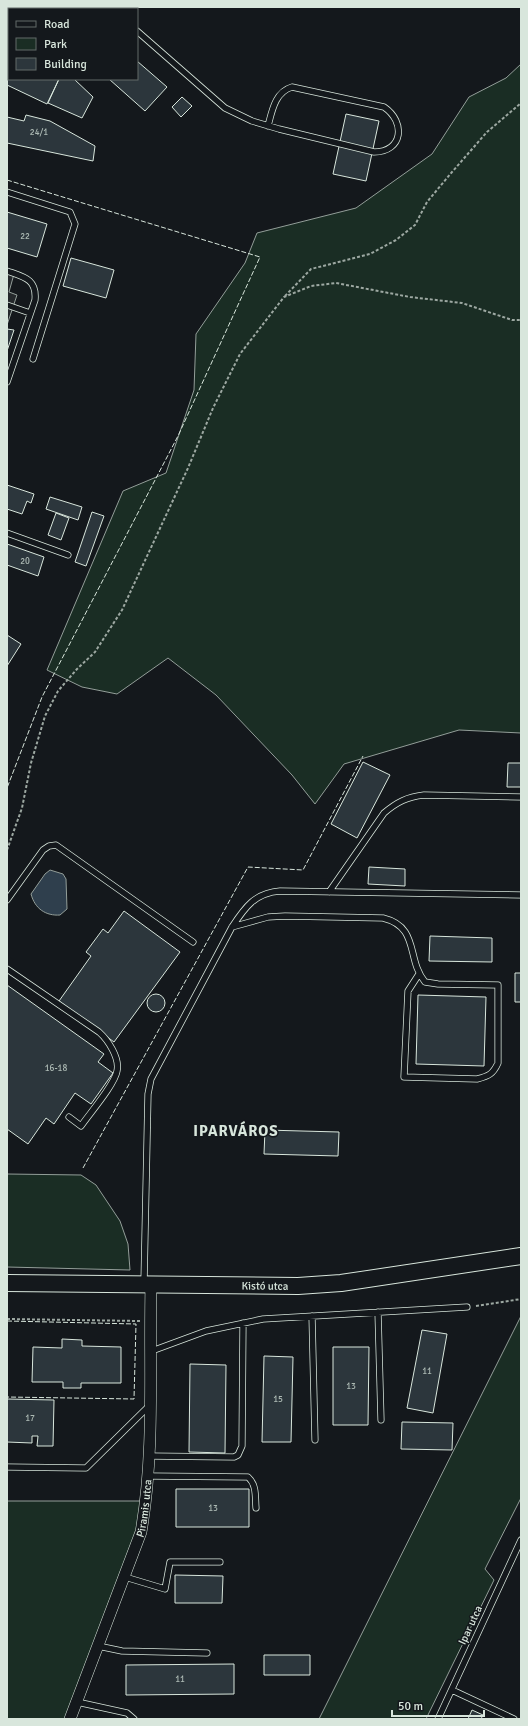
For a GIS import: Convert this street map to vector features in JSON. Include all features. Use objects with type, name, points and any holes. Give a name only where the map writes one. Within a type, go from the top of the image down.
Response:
[{"type":"street","name":"Kistó utca","points":[[7,1283],[298,1286],[341,1283],[521,1256]]},
{"type":"street","name":"Piramis utca","points":[[70,1719],[125,1578],[141,1532],[145,1509],[148,1456],[150,1322],[147,1285]]},
{"type":"lane","points":[[138,32],[225,108],[252,121],[268,126],[379,152],[384,152],[396,141],[399,126],[394,115],[384,108],[292,87],[284,89],[279,95],[268,126]]},
{"type":"lane","points":[[7,192],[70,212],[75,224],[33,358]]},
{"type":"lane","points":[[7,272],[26,278],[32,283],[36,291],[35,300],[7,382]]},
{"type":"lane","points":[[7,305],[30,313]]},
{"type":"lane","points":[[7,533],[68,555]]},
{"type":"lane","points":[[329,892],[384,813],[396,803],[408,797],[424,795],[521,797]]},
{"type":"lane","points":[[7,900],[43,850],[49,846],[56,845],[193,942]]},
{"type":"lane","points":[[147,1285],[148,1094],[152,1079],[232,927],[244,909],[255,899],[268,892],[521,895]]},
{"type":"lane","points":[[232,927],[268,917],[285,916],[383,918],[393,921],[406,932],[411,941],[419,974],[425,982],[438,984],[498,985],[498,1063],[494,1072],[488,1077],[477,1079],[404,1077],[408,991],[419,974]]},
{"type":"lane","points":[[7,969],[99,1032],[108,1040],[112,1048],[118,1069],[114,1079],[81,1126],[69,1117]]},
{"type":"lane","points":[[149,1353],[206,1331],[263,1319],[467,1307]]},
{"type":"lane","points":[[378,1312],[381,1420]]},
{"type":"lane","points":[[312,1316],[315,1440]]},
{"type":"lane","points":[[148,1456],[234,1457],[241,1451],[243,1323]]},
{"type":"lane","points":[[7,1467],[86,1468],[149,1406]]},
{"type":"lane","points":[[147,1476],[248,1476],[253,1481],[256,1508]]},
{"type":"lane","name":"Ipar utca","points":[[438,1719],[521,1540]]},
{"type":"lane","points":[[125,1578],[165,1589],[170,1562],[220,1562]]},
{"type":"lane","points":[[98,1646],[122,1651],[207,1653]]},
{"type":"lane","points":[[452,1690],[505,1717],[514,1719]]},
{"type":"lane","points":[[77,1702],[127,1713],[134,1719]]},
{"type":"path","points":[[7,850],[22,808],[31,763],[45,716],[58,691],[95,652],[122,610],[188,468],[213,408],[240,354],[284,297],[311,269],[370,254],[396,240],[415,225],[427,202],[462,160],[487,132],[521,103]]},
{"type":"path","points":[[284,297],[311,286],[336,283],[410,297],[462,303],[512,320],[521,320]]},
{"type":"path","points":[[467,1307],[521,1299]]},
{"type":"path","points":[[7,1319],[150,1322]]},
{"type":"green space","points":[[521,64],[521,733],[459,730],[344,764],[315,804],[292,775],[216,695],[168,658],[117,694],[82,687],[47,670],[123,491],[166,473],[194,390],[196,334],[245,263],[257,233],[356,208],[432,154],[469,97],[506,78]]},
{"type":"green space","points":[[7,1174],[81,1175],[96,1185],[120,1221],[128,1244],[130,1270],[7,1267]]},
{"type":"green space","points":[[521,1316],[521,1498],[485,1569],[494,1580],[426,1719],[319,1719]]},
{"type":"green space","points":[[7,1501],[144,1501],[144,1509],[68,1719],[7,1719]]},
{"type":"shaded area","points":[[7,271],[14,274],[9,292],[17,295],[7,325]]},
{"type":"water","points":[[50,870],[63,874],[66,879],[67,909],[60,915],[46,913],[38,908],[31,894],[45,874]]},
{"type":"building","points":[[138,62],[167,87],[145,111],[110,80],[138,80]]},
{"type":"building","points":[[8,63],[8,80],[59,80],[47,104],[7,85]]},
{"type":"building","points":[[59,80],[75,80],[93,97],[82,118],[48,103]]},
{"type":"building","points":[[182,97],[192,106],[181,117],[172,107]]},
{"type":"building","points":[[346,114],[379,121],[366,181],[333,174]]},
{"type":"building","points":[[26,115],[50,121],[95,146],[93,161],[7,143],[7,117],[24,121]]},
{"type":"building","points":[[7,212],[47,224],[37,257],[7,248]]},
{"type":"building","points":[[71,258],[114,270],[106,298],[63,286]]},
{"type":"building","points":[[7,329],[14,330],[7,351]]},
{"type":"building","points":[[7,485],[34,494],[31,503],[27,501],[22,514],[7,509]]},
{"type":"building","points":[[50,497],[82,507],[78,520],[46,509]]},
{"type":"building","points":[[92,512],[104,516],[86,566],[75,562]]},
{"type":"building","points":[[56,513],[69,518],[61,540],[48,535]]},
{"type":"building","points":[[7,544],[44,557],[38,576],[7,565]]},
{"type":"building","points":[[7,635],[21,644],[7,666]]},
{"type":"building","points":[[363,762],[390,775],[357,838],[331,824]]},
{"type":"building","points":[[508,763],[521,763],[521,787],[507,787]]},
{"type":"building","points":[[369,867],[405,869],[405,886],[368,884]]},
{"type":"building","points":[[124,911],[180,952],[114,1042],[59,1001],[91,956],[86,952],[103,929],[108,933]]},
{"type":"building","points":[[430,936],[492,938],[492,962],[429,961]]},
{"type":"building","points":[[515,973],[521,973],[521,1002],[515,1002]]},
{"type":"building","points":[[7,985],[104,1054],[98,1062],[113,1073],[91,1104],[75,1093],[54,1124],[46,1118],[28,1144],[7,1129]]},
{"type":"building","points":[[156,994],[162,997],[165,1003],[162,1009],[156,1012],[150,1009],[147,1003],[150,997]]},
{"type":"building","points":[[418,995],[486,997],[484,1066],[416,1064]]},
{"type":"building","points":[[265,1130],[339,1132],[338,1156],[264,1154]]},
{"type":"building","points":[[422,1330],[447,1334],[433,1413],[407,1408]]},
{"type":"building","points":[[62,1339],[82,1340],[82,1346],[121,1347],[121,1383],[81,1383],[81,1388],[63,1388],[63,1382],[32,1382],[33,1347],[62,1348]]},
{"type":"building","points":[[333,1347],[369,1347],[368,1425],[333,1425]]},
{"type":"building","points":[[264,1356],[293,1357],[291,1442],[262,1442]]},
{"type":"building","points":[[190,1364],[226,1365],[225,1453],[189,1452]]},
{"type":"building","points":[[7,1399],[54,1400],[53,1446],[37,1446],[38,1436],[32,1436],[32,1443],[7,1442]]},
{"type":"building","points":[[402,1422],[453,1423],[452,1450],[401,1449]]},
{"type":"building","points":[[176,1489],[249,1489],[249,1527],[176,1527]]},
{"type":"building","points":[[175,1575],[223,1576],[222,1603],[175,1603]]},
{"type":"building","points":[[264,1655],[310,1655],[310,1675],[264,1675]]},
{"type":"building","points":[[234,1664],[234,1694],[126,1695],[126,1665]]},
{"type":"building","points":[[472,1710],[483,1715],[481,1719],[468,1719]]},
{"type":"fence","points":[[7,180],[260,257],[178,436],[42,697],[7,788]]},
{"type":"fence","points":[[83,1168],[248,867],[303,870],[363,756]]},
{"type":"fence","points":[[7,1321],[136,1324],[134,1399],[7,1397]]},
{"type":"district","name":"IPARVÁROS","points":[[236,1131]]}]
